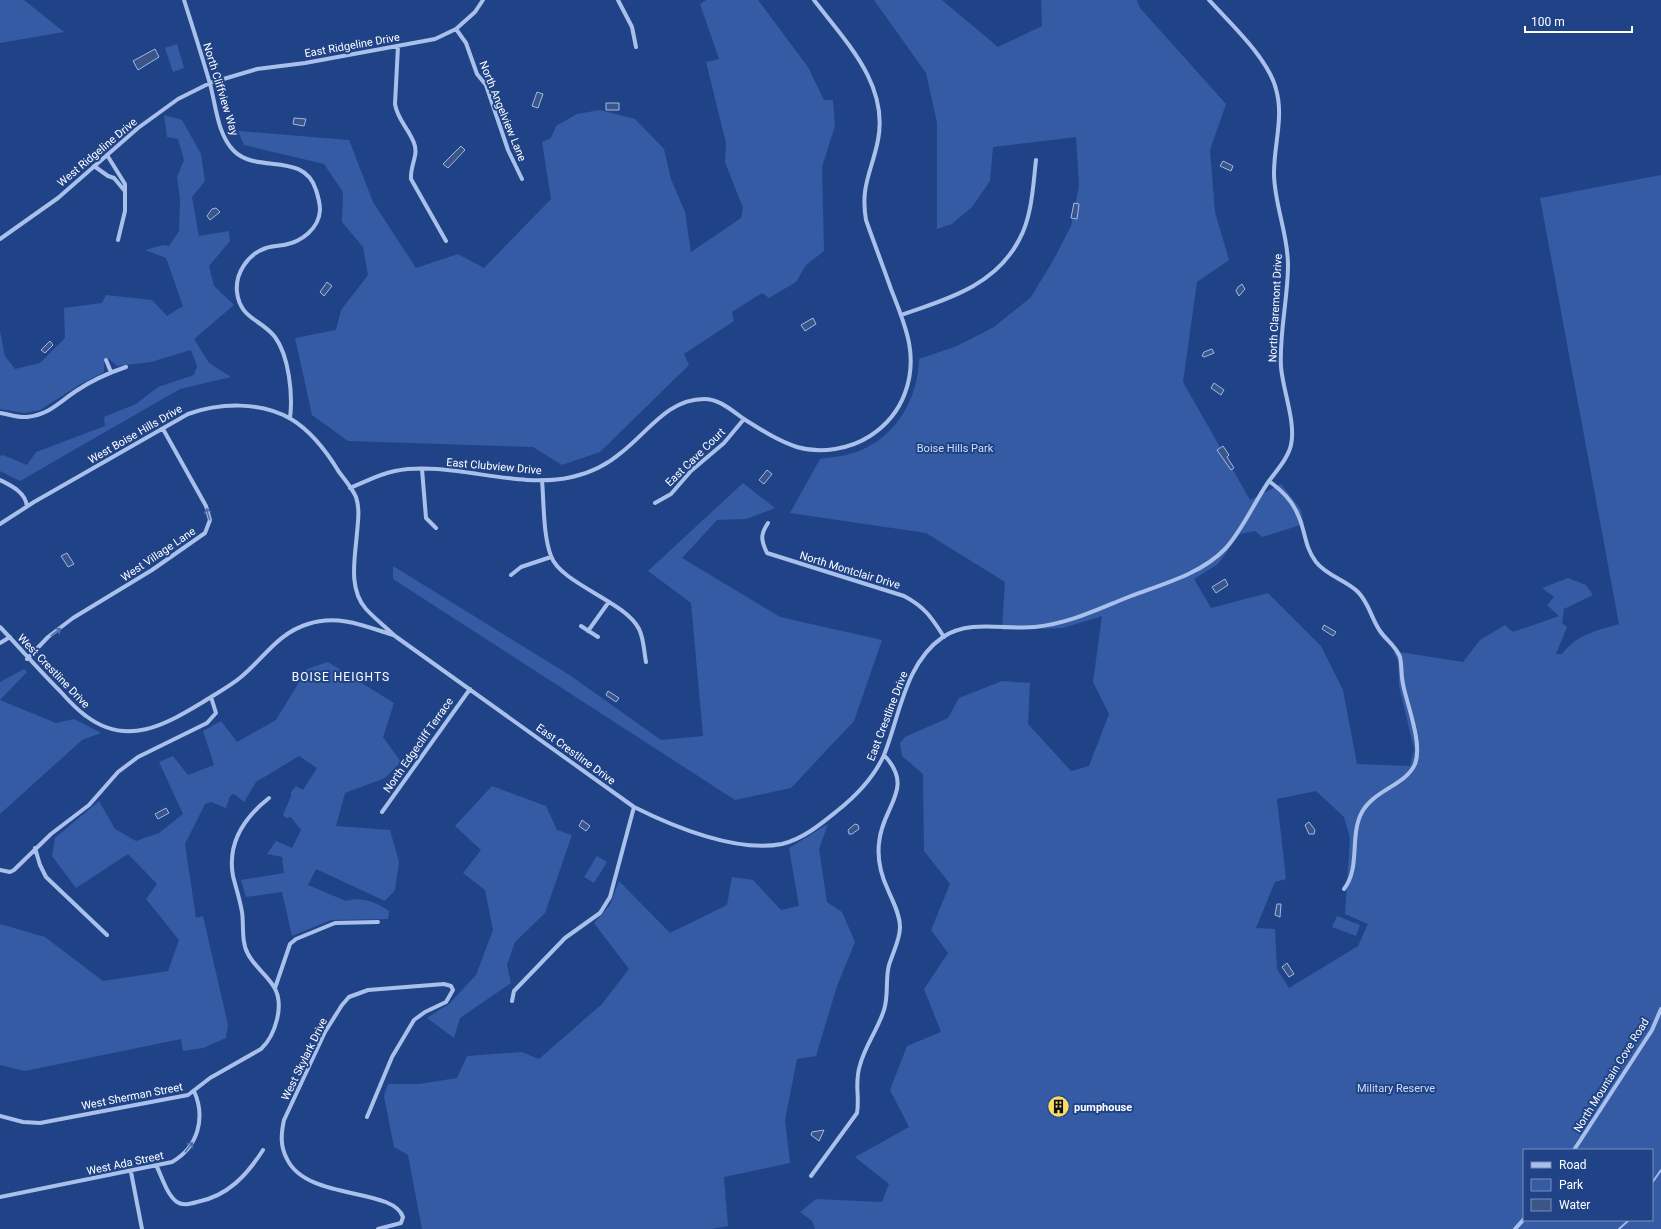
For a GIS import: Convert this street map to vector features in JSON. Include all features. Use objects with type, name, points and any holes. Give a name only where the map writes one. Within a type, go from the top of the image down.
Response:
[{"type":"street","name":"North Cliffview Way","points":[[184,0],[210,83],[223,135],[235,152],[246,159],[256,162],[288,165],[298,168],[309,176],[315,185],[319,198],[319,218],[307,235],[298,242],[259,251],[249,258],[242,267],[237,282],[238,297],[245,313],[274,336],[281,346],[291,396],[290,418]]},
{"type":"street","name":"East Ridgeline Drive","points":[[210,83],[257,69],[305,63],[435,39],[456,29],[475,12],[483,0]]},
{"type":"street","points":[[618,0],[632,27],[636,47]]},
{"type":"street","name":"East Clubview Drive","points":[[350,488],[376,476],[396,470],[422,469],[542,480],[571,477],[607,463],[622,452],[666,412],[681,403],[706,399],[718,402],[781,441],[814,450],[848,447],[864,440],[880,430],[893,418],[903,401],[912,371],[911,348],[901,315],[866,220],[863,203],[865,187],[879,139],[880,119],[877,100],[863,64],[814,0]]},
{"type":"street","name":"North Claremont Drive","points":[[1209,0],[1252,48],[1270,75],[1276,88],[1280,109],[1274,160],[1274,185],[1287,246],[1288,266],[1282,333],[1281,366],[1293,432],[1291,446],[1286,458],[1269,481]]},
{"type":"street","name":"North Angelview Lane","points":[[456,29],[466,43],[477,74],[486,85],[504,138],[522,179]]},
{"type":"street","points":[[398,46],[396,111],[414,143],[415,156],[410,170],[411,179],[446,241]]},
{"type":"street","name":"West Ridgeline Drive","points":[[0,239],[58,198],[138,128],[178,99],[210,83]]},
{"type":"street","points":[[107,155],[125,184],[125,211],[118,240]]},
{"type":"street","points":[[901,315],[964,292],[978,285],[997,270],[1020,240],[1032,195],[1036,160]]},
{"type":"street","points":[[94,166],[111,177],[124,190]]},
{"type":"street","points":[[111,177],[117,171]]},
{"type":"street","points":[[106,360],[111,372]]},
{"type":"street","points":[[0,413],[25,417],[42,414],[54,408],[75,392],[111,372],[126,367]]},
{"type":"street","name":"West Boise Hills Drive","points":[[0,524],[27,506],[194,412],[227,405],[265,409],[290,418]]},
{"type":"street","points":[[290,418],[320,445],[355,497],[359,514],[354,566],[357,590],[365,608],[395,636]]},
{"type":"street","name":"East Cave Court","points":[[656,503],[671,494],[691,471],[724,443],[744,419]]},
{"type":"street","name":"West Village Lane","points":[[28,658],[48,637],[73,618],[147,573],[205,533],[210,520],[206,506],[163,429]]},
{"type":"street","points":[[422,469],[426,518],[436,528]]},
{"type":"street","points":[[0,480],[20,493],[26,500],[27,506]]},
{"type":"street","points":[[542,480],[548,542],[551,557],[566,574],[630,617],[639,629],[646,662]]},
{"type":"street","points":[[1269,481],[1286,495],[1294,506],[1299,516],[1308,550],[1317,563],[1328,573],[1349,584],[1358,592],[1367,603],[1381,632],[1400,657],[1403,683],[1418,747],[1415,765],[1409,772],[1382,791],[1363,809],[1355,831],[1352,875],[1344,890]]},
{"type":"street","name":"East Crestline Drive","points":[[395,636],[634,807],[665,822],[734,844],[758,846],[783,844],[802,836],[845,804],[865,784],[884,755],[910,678],[921,660],[933,645],[944,636],[968,628],[982,626],[1033,627],[1079,618],[1185,576],[1214,559],[1227,548],[1269,481]]},
{"type":"street","name":"North Montclair Drive","points":[[768,523],[762,532],[763,544],[767,553],[904,596],[919,604],[944,636]]},
{"type":"street","points":[[511,575],[521,568],[551,557]]},
{"type":"street","points":[[588,631],[608,603]]},
{"type":"street","name":"West Crestline Drive","points":[[0,627],[86,717],[102,725],[131,731],[158,727],[174,720],[240,678],[280,637],[309,623],[336,619],[351,621],[395,636]]},
{"type":"street","points":[[581,626],[598,637]]},
{"type":"street","points":[[0,643],[10,637]]},
{"type":"street","name":"North Edgecliff Terrace","points":[[382,812],[470,689]]},
{"type":"street","points":[[0,870],[10,872],[14,870],[35,848],[89,805],[118,772],[138,757],[207,723],[212,719],[216,713],[211,697]]},
{"type":"street","points":[[811,1176],[857,1113],[857,1074],[860,1063],[883,1012],[888,988],[889,966],[899,937],[899,918],[883,878],[878,855],[881,827],[899,783],[894,765],[884,755]]},
{"type":"street","points":[[269,798],[253,810],[241,827],[236,841],[233,857],[233,875],[241,905],[245,946],[248,954],[275,988]]},
{"type":"street","points":[[512,1001],[514,991],[565,938],[600,913],[610,896],[634,807]]},
{"type":"street","points":[[35,848],[40,865],[46,877],[107,935]]},
{"type":"street","points":[[275,988],[290,944],[296,939],[335,923],[378,922]]},
{"type":"street","name":"West Skylark Drive","points":[[367,1117],[392,1057],[414,1020],[425,1012],[446,1002],[453,990],[451,986],[444,984],[368,990],[349,997],[342,1005],[325,1032],[284,1120],[281,1132],[285,1155],[296,1173],[314,1183],[355,1195],[379,1199],[395,1206],[401,1211],[403,1217],[401,1223],[378,1229]]},
{"type":"street","name":"West Sherman Street","points":[[0,1116],[23,1122],[40,1123],[188,1095],[210,1078],[261,1049],[267,1043],[276,1023],[278,1010],[278,999],[275,988]]},
{"type":"street","name":"North Mountain Cove Road","points":[[1575,1149],[1652,1030],[1661,1009]]},
{"type":"street","name":"West Ada Street","points":[[0,1197],[157,1167],[182,1157],[197,1136],[200,1115],[199,1102],[194,1090]]},
{"type":"street","points":[[157,1167],[174,1199],[182,1204],[188,1204],[216,1197],[232,1187],[245,1175],[263,1150]]},
{"type":"street","points":[[131,1172],[142,1229]]},
{"type":"street","points":[[1515,1229],[1523,1220]]},
{"type":"green space","points":[[0,0],[24,0],[64,32],[0,43]]},
{"type":"green space","points":[[706,0],[758,0],[808,67],[824,100],[833,100],[835,126],[822,167],[824,251],[806,265],[796,282],[769,298],[762,293],[732,312],[734,321],[684,354],[689,365],[600,452],[562,465],[533,447],[348,441],[312,415],[295,338],[336,330],[341,310],[368,275],[363,247],[342,222],[343,192],[324,164],[244,145],[238,131],[349,140],[373,202],[416,268],[458,254],[484,268],[551,199],[542,142],[551,138],[556,126],[577,114],[600,110],[635,119],[664,149],[671,179],[685,212],[691,252],[741,218],[743,208],[725,162],[726,143],[706,62],[719,59],[700,4]]},
{"type":"green space","points":[[874,0],[942,0],[998,47],[1042,26],[1041,0],[1137,0],[1140,8],[1226,104],[1210,150],[1215,212],[1229,260],[1197,282],[1183,382],[1250,500],[1281,484],[1301,510],[1304,524],[1262,537],[1255,531],[1240,534],[1218,564],[1194,579],[1211,608],[1268,593],[1321,646],[1343,690],[1357,764],[1410,766],[1414,749],[1399,686],[1398,661],[1393,651],[1463,662],[1480,640],[1505,625],[1513,632],[1559,616],[1547,605],[1554,597],[1542,588],[1568,578],[1586,585],[1593,595],[1564,609],[1562,623],[1567,627],[1556,654],[1562,654],[1574,642],[1588,634],[1619,624],[1540,198],[1661,175],[1661,1229],[815,1229],[812,1221],[800,1212],[816,1199],[882,1202],[889,1184],[855,1157],[909,1127],[890,1090],[907,1046],[941,1032],[924,989],[948,953],[931,930],[950,884],[924,851],[923,774],[902,756],[900,743],[905,737],[948,718],[959,698],[1002,681],[1030,683],[1028,724],[1071,771],[1089,766],[1109,714],[1093,682],[1102,616],[1063,628],[1002,630],[1005,582],[926,533],[790,513],[820,459],[859,451],[884,436],[894,426],[903,414],[915,388],[919,359],[957,346],[994,327],[1031,297],[1054,259],[1071,226],[1079,186],[1076,137],[993,147],[990,181],[972,207],[952,224],[937,229],[937,123],[926,73]],"holes":[[[1316,791],[1344,817],[1350,838],[1345,914],[1368,924],[1358,946],[1289,988],[1277,969],[1275,929],[1256,928],[1275,882],[1286,879],[1277,799]]]},
{"type":"green space","points":[[177,44],[184,68],[173,72],[165,48]]},
{"type":"green space","points":[[164,115],[182,120],[201,154],[205,181],[192,197],[199,236],[229,231],[230,241],[209,266],[214,286],[234,305],[194,339],[209,363],[231,377],[180,389],[20,481],[0,471],[0,456],[3,455],[27,465],[36,452],[105,426],[104,417],[136,404],[158,387],[194,375],[197,366],[191,350],[151,362],[117,366],[108,358],[104,361],[104,372],[79,385],[40,410],[24,413],[0,409],[0,331],[5,356],[15,369],[40,363],[65,338],[64,308],[102,303],[106,295],[152,300],[167,316],[183,306],[166,258],[145,250],[163,245],[169,246],[179,231],[180,200],[177,177],[184,160],[178,139],[167,137]]},
{"type":"green space","points":[[743,483],[775,508],[746,519],[717,520],[682,558],[780,617],[882,640],[854,721],[791,788],[735,800],[393,579],[393,566],[571,676],[661,740],[703,736],[691,603],[648,571]]},
{"type":"green space","points":[[328,662],[394,703],[383,737],[401,762],[385,778],[345,793],[336,826],[390,830],[399,862],[395,890],[385,901],[316,869],[308,885],[346,901],[357,899],[379,905],[389,911],[388,919],[331,920],[292,936],[282,892],[246,897],[241,880],[284,873],[282,857],[267,854],[276,841],[292,848],[301,830],[291,817],[286,818],[283,815],[291,796],[291,792],[296,786],[303,790],[317,768],[299,756],[256,782],[244,802],[234,794],[230,796],[226,808],[211,802],[205,804],[185,844],[196,918],[203,916],[228,1025],[226,1038],[203,1048],[183,1051],[181,1039],[25,1071],[0,1065],[0,924],[45,937],[103,981],[168,971],[179,940],[146,899],[157,884],[128,854],[76,888],[52,856],[55,838],[99,801],[115,829],[136,841],[159,833],[183,814],[159,762],[173,756],[188,775],[214,765],[203,731],[221,721],[237,742],[276,720],[307,669]]},
{"type":"green space","points":[[24,669],[27,672],[0,700],[0,682]]},
{"type":"green space","points":[[0,700],[56,723],[74,719],[101,733],[82,740],[0,814]]},
{"type":"green space","points":[[492,786],[546,806],[557,830],[572,835],[545,913],[515,942],[507,965],[511,983],[460,1018],[454,1038],[427,1018],[449,1004],[476,975],[493,930],[485,890],[463,873],[481,850],[455,826]]},
{"type":"green space","points":[[828,824],[819,849],[827,902],[842,912],[855,942],[837,986],[816,1056],[797,1059],[785,1120],[790,1163],[724,1177],[728,1226],[711,1229],[422,1229],[408,1155],[394,1147],[384,1096],[388,1084],[419,1084],[457,1078],[467,1056],[522,1052],[539,1059],[602,1004],[629,969],[594,923],[610,905],[619,881],[670,933],[727,905],[732,877],[753,880],[781,910],[799,906],[789,848]]},
{"type":"green space","points":[[597,856],[607,862],[594,883],[584,877]]},
{"type":"green space","points":[[1337,916],[1360,925],[1356,936],[1332,927]]},
{"type":"water","points":[[155,49],[159,57],[138,70],[133,61]]},
{"type":"water","points":[[537,92],[543,94],[538,108],[532,106]]},
{"type":"water","points":[[606,103],[619,103],[619,110],[606,110]]},
{"type":"water","points":[[294,118],[306,119],[304,126],[293,124]]},
{"type":"water","points":[[461,146],[465,150],[448,168],[443,164]]},
{"type":"water","points":[[1223,161],[1233,166],[1231,171],[1220,166]]},
{"type":"water","points":[[1074,203],[1079,204],[1077,219],[1071,218]]},
{"type":"water","points":[[216,208],[220,212],[210,220],[207,216],[212,209]]},
{"type":"water","points":[[327,282],[332,286],[324,296],[320,292]]},
{"type":"water","points":[[1242,284],[1245,289],[1239,296],[1236,291]]},
{"type":"water","points":[[813,318],[816,324],[805,331],[801,325]]},
{"type":"water","points":[[50,341],[53,345],[45,353],[41,350]]},
{"type":"water","points":[[1212,349],[1214,353],[1204,357],[1202,356],[1204,352]]},
{"type":"water","points":[[1214,383],[1224,390],[1221,395],[1211,388]]},
{"type":"water","points":[[1223,446],[1229,455],[1227,457],[1234,468],[1231,470],[1217,450]]},
{"type":"water","points":[[767,470],[772,474],[764,484],[759,480]]},
{"type":"water","points":[[67,553],[74,564],[68,567],[61,556]]},
{"type":"water","points":[[1225,579],[1228,585],[1216,593],[1212,587]]},
{"type":"water","points":[[1324,625],[1336,632],[1333,636],[1322,629]]},
{"type":"water","points":[[608,691],[619,698],[616,702],[606,695]]},
{"type":"water","points":[[166,808],[169,813],[158,819],[155,814]]},
{"type":"water","points":[[582,820],[590,826],[586,831],[579,826]]},
{"type":"water","points":[[1309,822],[1315,830],[1314,834],[1309,834],[1305,825]]},
{"type":"water","points":[[855,824],[858,825],[859,829],[852,834],[849,834],[848,830]]},
{"type":"water","points":[[1277,904],[1281,904],[1280,917],[1275,915]]},
{"type":"water","points":[[1287,963],[1294,974],[1289,977],[1282,967]]},
{"type":"water","points":[[824,1130],[819,1141],[811,1135],[812,1132]]},
{"type":"waterway","points":[[1653,1182],[1661,1170]]},
{"type":"waterway","points":[[1619,1229],[1628,1221]]},
{"type":"place","name":"pumphouse","points":[[1058,1107]]},
{"type":"district","name":"BOISE HEIGHTS","points":[[341,677]]},
{"type":"park label","name":"Boise Hills Park","points":[[955,448]]},
{"type":"park label","name":"Military Reserve","points":[[1396,1088]]}]
